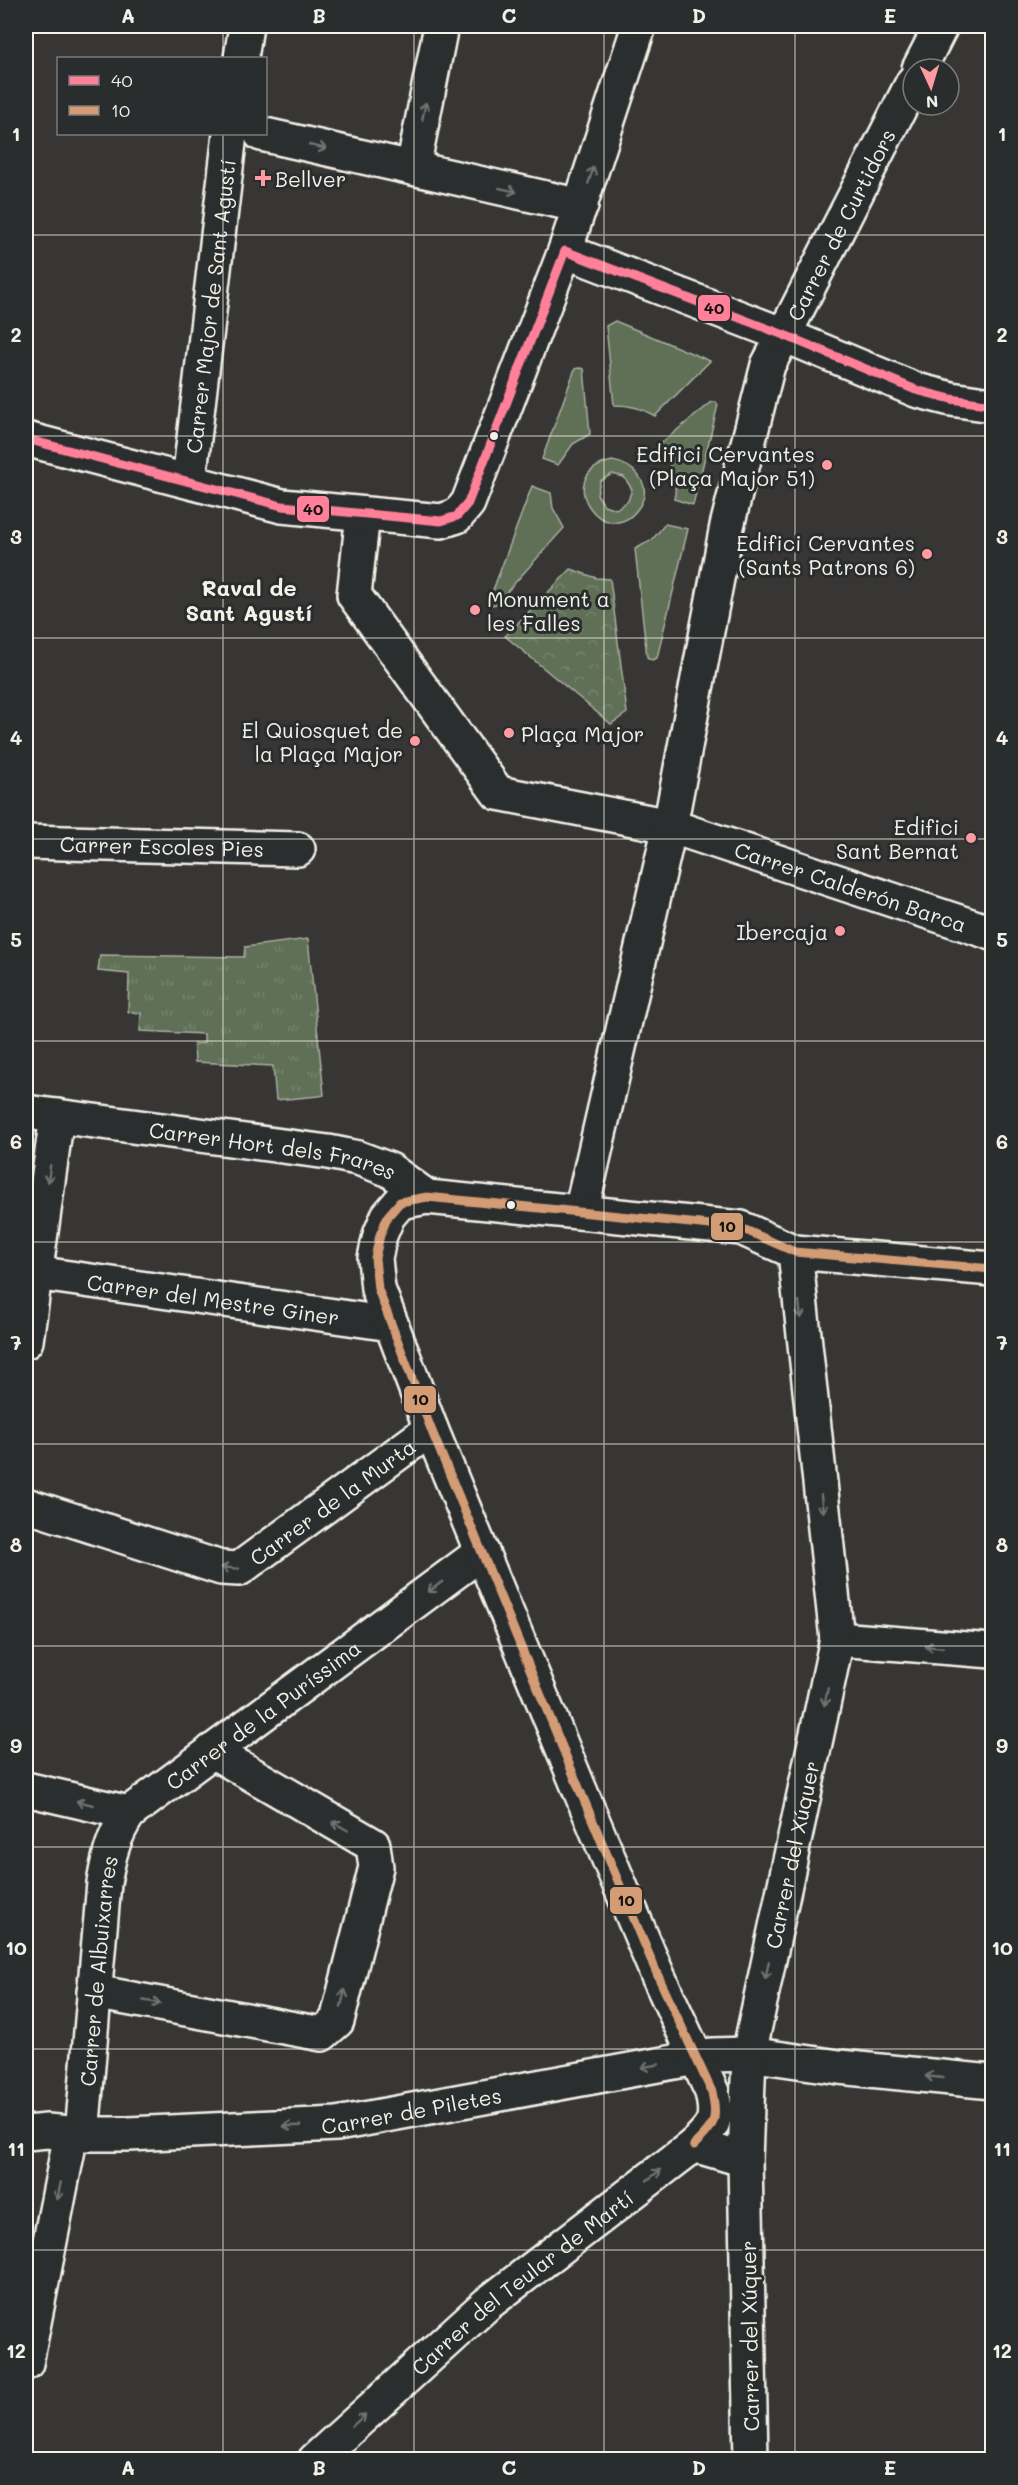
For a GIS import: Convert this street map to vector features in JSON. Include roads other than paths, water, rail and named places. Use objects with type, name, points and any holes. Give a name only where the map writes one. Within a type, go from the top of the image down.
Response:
[{"type":"street","points":[[241,57],[246,26]]},
{"type":"street","points":[[413,168],[441,26]]},
{"type":"street","points":[[26,439],[282,506],[441,521],[457,516],[468,504],[565,251],[639,26]]},
{"type":"street","points":[[925,57],[941,26]]},
{"type":"street","name":"Carrer de Curtidors","points":[[581,1212],[670,826],[727,526],[768,365],[901,106]]},
{"type":"street","name":"Carrer Major de Sant Agustí","points":[[189,481],[230,135]]},
{"type":"street","points":[[265,135],[581,206]]},
{"type":"street","points":[[565,251],[784,335],[916,390],[951,399],[993,405]]},
{"type":"street","name":"Carrer Calderón Barca","points":[[363,514],[354,595],[498,793],[670,826],[993,933]]},
{"type":"street","name":"Carrer Escoles Pies","points":[[26,842],[298,849]]},
{"type":"street","points":[[26,1341],[35,1273],[41,1114]]},
{"type":"street","name":"Carrer Hort dels Frares","points":[[41,1114],[316,1150],[358,1158],[390,1170],[426,1197]]},
{"type":"street","points":[[426,1197],[741,1228],[795,1252],[993,1269]]},
{"type":"street","name":"Carrer del Teular de Martí","points":[[315,2460],[487,2304],[694,2145],[710,2130],[716,2113],[712,2092],[579,1788],[431,1429],[378,1289],[375,1258],[380,1235],[388,1216],[400,1202],[426,1197]]},
{"type":"street","name":"Carrer del Xúquer","points":[[751,2460],[745,2160],[749,2054],[837,1639],[795,1252]]},
{"type":"street","name":"Carrer del Mestre Giner","points":[[35,1273],[391,1324]]},
{"type":"street","name":"Carrer de la Murta","points":[[26,1504],[232,1571],[239,1569],[431,1429]]},
{"type":"street","name":"Carrer de la Puríssima","points":[[129,1813],[482,1552]]},
{"type":"street","points":[[837,1639],[993,1652]]},
{"type":"street","points":[[94,1992],[322,2034],[337,2021],[376,1867],[373,1845],[212,1751]]},
{"type":"street","points":[[26,1789],[129,1813]]},
{"type":"street","name":"Carrer de Albuixarres","points":[[26,2363],[77,2134],[110,1849],[118,1829],[129,1813]]},
{"type":"street","name":"Carrer de Piletes","points":[[26,2133],[47,2131],[77,2134],[345,2123],[695,2057],[749,2054],[838,2067],[993,2082]]},
{"type":"street","points":[[694,2145],[745,2160]]},
{"type":"place","name":"Bellver","points":[[263,178]]},
{"type":"place","name":"Edifici Cervantes (Plaça Major 51)","points":[[827,465]]},
{"type":"place","name":"Edifici Cervantes (Sants Patrons 6)","points":[[927,554]]},
{"type":"place","name":"Monument a les Falles","points":[[475,610]]},
{"type":"place","name":"Plaça Major","points":[[509,733]]},
{"type":"place","name":"El Quiosquet de la Plaça Major","points":[[415,741]]},
{"type":"place","name":"Edifici Sant Bernat","points":[[971,838]]},
{"type":"place","name":"Ibercaja","points":[[840,931]]},
{"type":"district","name":"Raval de Sant Agustí","points":[[249,600]]}]
